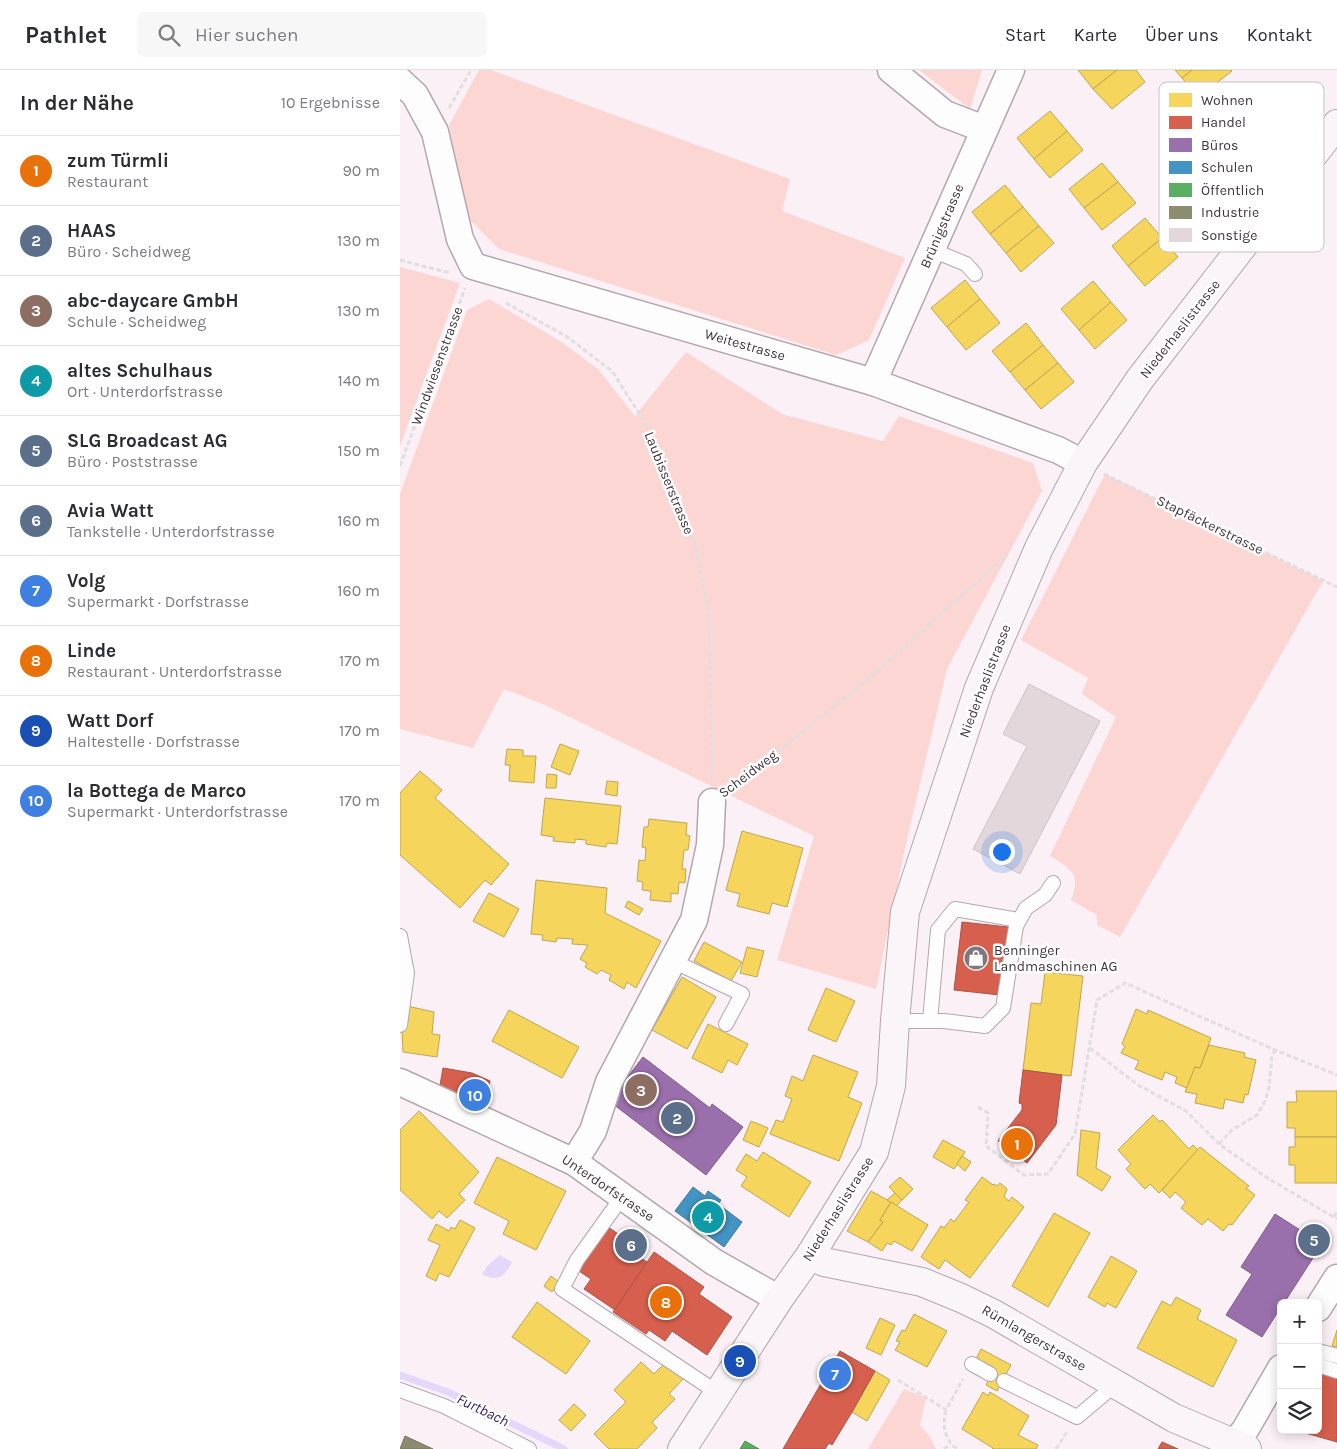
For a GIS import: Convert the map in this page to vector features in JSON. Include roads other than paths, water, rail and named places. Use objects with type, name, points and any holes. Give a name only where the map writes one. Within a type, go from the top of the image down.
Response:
[{"type":"street","points":[[891,70],[945,114],[984,129]]},
{"type":"street","name":"Brünigstrasse","points":[[873,382],[1011,70]]},
{"type":"street","name":"Weitestrasse","points":[[400,81],[415,94],[435,132],[460,238],[473,266],[873,382],[1058,450],[1083,463]]},
{"type":"street","name":"Niederhaslistrasse","points":[[1324,141],[1337,124]]},
{"type":"street","name":"Niederhaslistrasse","points":[[682,1449],[779,1299],[811,1254],[874,1152],[891,1086],[905,912],[979,688],[1039,548],[1083,463],[1140,379],[1238,252]]},
{"type":"street","name":"Scheidweg","points":[[574,1162],[593,1131],[609,1082],[694,920],[710,845],[712,802]]},
{"type":"street","name":"Unterdorfstrasse","points":[[400,1082],[574,1162],[714,1262],[779,1299]]},
{"type":"street","name":"Rümlangerstrasse","points":[[811,1254],[824,1262],[922,1282],[961,1298],[994,1314],[1174,1418],[1241,1447]]},
{"type":"street","points":[[1322,1302],[1337,1278]]},
{"type":"street","points":[[1241,1447],[1245,1430],[1277,1375]]},
{"type":"lane","points":[[932,250],[966,264],[975,274]]},
{"type":"lane","points":[[895,1021],[944,1021],[985,1026],[1003,1008],[1016,926],[1026,908],[1046,895],[1053,882]]},
{"type":"lane","points":[[930,1021],[938,930],[954,909],[1019,920]]},
{"type":"lane","points":[[400,936],[407,973],[400,1025]]},
{"type":"lane","points":[[673,961],[742,994],[726,1024]]},
{"type":"lane","points":[[622,1197],[577,1260],[562,1290],[718,1393]]},
{"type":"lane","points":[[1322,1352],[1337,1356]]},
{"type":"lane","points":[[972,1364],[990,1374]]},
{"type":"lane","points":[[1322,1366],[1337,1371]]},
{"type":"lane","points":[[1004,1381],[1077,1416],[1115,1385]]},
{"type":"lane","points":[[400,1390],[444,1406],[529,1449]]},
{"type":"waterway","name":"Furtbach","points":[[400,1375],[448,1392],[564,1449]]},
{"type":"place","name":"Benninger Landmaschinen AG","points":[[976,958]]},
{"type":"place","name":"abc-daycare GmbH","points":[[641,1090]]},
{"type":"place","name":"la Bottega de Marco","points":[[475,1095]]},
{"type":"place","name":"HAAS","points":[[677,1118]]},
{"type":"place","name":"zum Türmli","points":[[1017,1144]]},
{"type":"place","name":"altes Schulhaus","points":[[708,1217]]},
{"type":"place","name":"SLG Broadcast AG","points":[[1314,1240]]},
{"type":"place","name":"Avia Watt","points":[[631,1245]]},
{"type":"place","name":"Linde","points":[[666,1302]]},
{"type":"place","name":"Watt Dorf","points":[[740,1361]]},
{"type":"place","name":"Volg","points":[[835,1374]]}]
